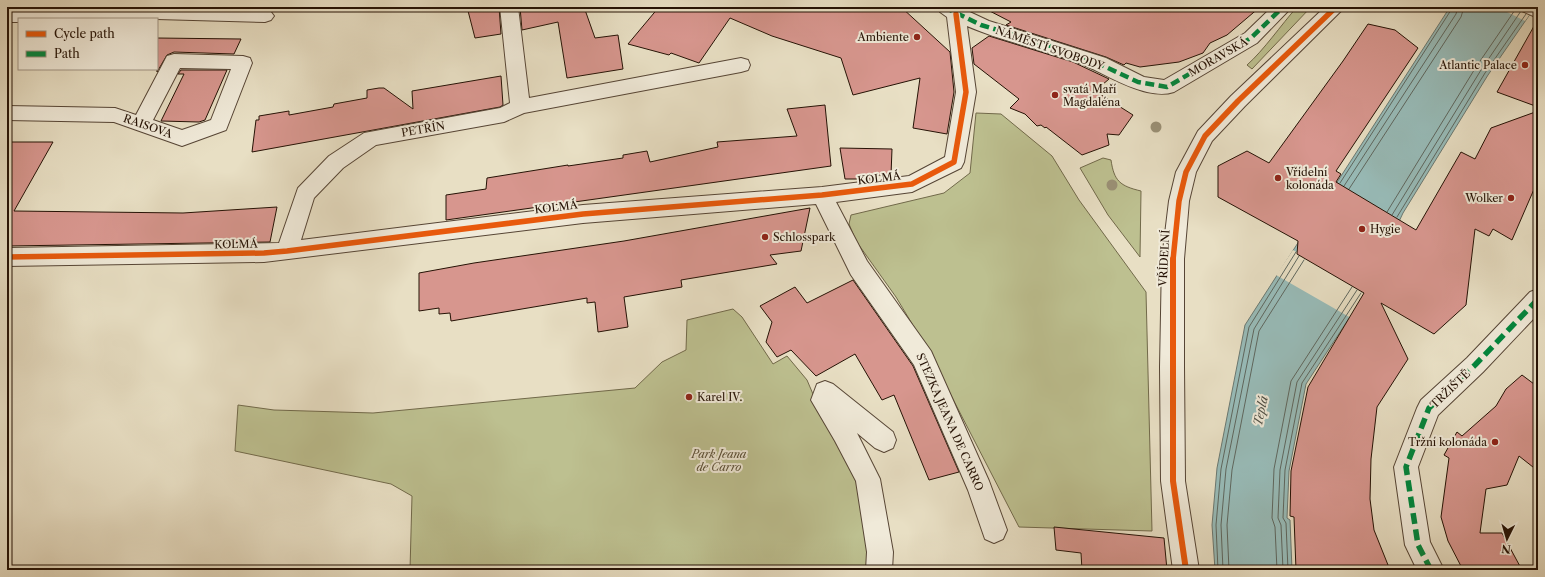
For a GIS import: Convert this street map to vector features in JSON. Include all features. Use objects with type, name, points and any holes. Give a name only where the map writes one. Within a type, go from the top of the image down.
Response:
[{"type":"street","points":[[509,7],[520,107]]},
{"type":"street","name":"MORAVSKÁ","points":[[1167,87],[1251,38],[1284,7]]},
{"type":"street","name":"VŘÍDELNÍ","points":[[1186,570],[1173,481],[1172,359],[1173,259],[1179,202],[1186,172],[1205,136],[1238,101],[1336,7]]},
{"type":"street","points":[[7,16],[95,10],[265,16]]},
{"type":"street","name":"NÁMĚSTÍ SVOBODY","points":[[950,11],[1099,63],[1133,82],[1151,87],[1167,87]]},
{"type":"street","name":"KOLMÁ","points":[[7,257],[264,253],[583,214],[822,195],[912,184],[954,162],[966,92],[950,11]]},
{"type":"street","name":"RAISOVA","points":[[7,113],[114,115],[182,138],[219,125],[244,63],[174,61],[141,124]]},
{"type":"street","name":"PETŘÍN","points":[[287,251],[305,194],[336,162],[371,138],[504,115],[520,107],[741,65]]},
{"type":"street","name":"STEZKA JEANA DE CARRO","points":[[822,195],[859,268],[923,358],[980,490],[994,530]]},
{"type":"street","name":"TRŽIŠTĚ","points":[[1431,570],[1418,545],[1406,467],[1429,408],[1475,365],[1538,299]]},
{"type":"street","points":[[879,570],[880,552],[868,479],[844,433],[824,400],[825,392],[884,440]]},
{"type":"green space","points":[[1297,7],[1311,7],[1252,69],[1247,65],[1266,45]]},
{"type":"green space","points":[[976,113],[1001,114],[1052,156],[1079,200],[1146,292],[1152,531],[1019,527],[926,347],[896,297],[856,241],[849,224],[851,215],[944,193],[970,173]]},
{"type":"green space","points":[[1103,158],[1111,160],[1114,173],[1119,182],[1123,185],[1141,191],[1140,257],[1108,215],[1080,168]]},
{"type":"green space","name":"Park Jeana de Carro","points":[[733,309],[742,317],[773,364],[787,356],[807,380],[821,413],[852,469],[861,492],[873,550],[868,570],[410,570],[412,496],[391,484],[235,451],[238,405],[274,410],[373,413],[635,388],[662,362],[686,350],[687,320]]},
{"type":"water","name":"Teplá","points":[[1450,7],[1535,7],[1488,75],[1403,213],[1365,294],[1306,384],[1289,471],[1287,518],[1290,520],[1292,570],[1215,570],[1212,525],[1217,468],[1245,325]]},
{"type":"pier","points":[[1497,7],[1535,7],[1525,21]]},
{"type":"pier","points":[[1293,250],[1365,294],[1351,318],[1276,275]]},
{"type":"building","points":[[467,7],[499,7],[501,34],[475,38]]},
{"type":"building","points":[[520,7],[584,7],[595,38],[618,35],[623,69],[567,78],[558,22],[522,30]]},
{"type":"building","points":[[659,7],[901,7],[950,52],[954,92],[947,134],[913,128],[920,78],[853,95],[841,58],[772,36],[730,18],[699,63],[671,53],[669,55],[628,44]]},
{"type":"building","points":[[982,7],[1260,7],[1227,35],[1210,43],[1203,53],[1179,62],[1140,67],[1126,63],[1124,65],[1106,57],[1006,25],[1011,22]]},
{"type":"building","name":"Atlantic Palace","points":[[1538,19],[1538,107],[1497,92]]},
{"type":"building","points":[[1368,24],[1395,30],[1418,48],[1336,171],[1341,174],[1336,182],[1416,230],[1461,152],[1475,159],[1491,128],[1538,111],[1538,180],[1512,240],[1493,229],[1489,236],[1475,229],[1466,305],[1434,334],[1381,303],[1408,359],[1377,407],[1371,459],[1370,499],[1374,530],[1390,570],[1296,570],[1294,517],[1290,516],[1291,471],[1308,387],[1364,293],[1297,254],[1298,241],[1218,197],[1218,166],[1247,151],[1269,163]]},
{"type":"building","name":"svatá Maří Magdaléna","points":[[989,36],[1073,62],[1109,79],[1095,91],[1133,115],[1119,135],[1107,134],[1109,145],[1082,155],[1046,127],[1045,128],[1041,125],[1037,126],[1025,114],[1010,108],[1019,99],[974,64],[972,48]]},
{"type":"building","points":[[158,38],[241,39],[234,54],[174,52],[167,55],[157,72]]},
{"type":"building","points":[[181,70],[227,70],[205,120],[199,122],[161,121],[184,74],[178,74]]},
{"type":"building","points":[[501,76],[503,105],[500,107],[252,152],[256,120],[259,120],[259,116],[289,111],[289,115],[333,107],[334,104],[367,98],[367,90],[379,88],[384,88],[413,109],[412,91]]},
{"type":"building","points":[[825,105],[831,166],[446,220],[446,195],[486,189],[487,178],[623,158],[623,155],[647,151],[650,162],[718,147],[717,142],[797,136],[787,109]]},
{"type":"building","points":[[7,142],[53,142],[14,211],[183,213],[277,207],[270,242],[7,246]]},
{"type":"building","points":[[840,148],[892,149],[891,175],[872,175],[872,179],[845,179]]},
{"type":"building","points":[[810,208],[801,251],[770,255],[777,264],[681,280],[682,287],[624,297],[628,327],[598,332],[595,302],[587,303],[587,298],[451,321],[450,313],[439,314],[439,308],[419,311],[419,273],[474,263],[624,241]]},
{"type":"building","points":[[853,280],[913,366],[959,472],[929,480],[894,395],[882,400],[855,354],[816,376],[791,350],[777,357],[766,342],[772,322],[760,306],[795,287],[807,303]]},
{"type":"building","name":"Tržní kolonáda","points":[[1522,375],[1538,387],[1538,471],[1519,456],[1507,485],[1486,489],[1480,533],[1502,533],[1522,570],[1463,570],[1448,541],[1441,517],[1449,458],[1444,455],[1457,432],[1462,436],[1496,406],[1506,389]]},
{"type":"building","points":[[1054,527],[1164,538],[1167,570],[1082,570],[1081,553],[1056,550]]},
{"type":"marked path","points":[[944,7],[981,25],[1080,55],[1146,85],[1167,87],[1251,38],[1283,7]]},
{"type":"marked path","points":[[1431,570],[1418,545],[1406,467],[1429,408],[1475,365],[1538,299]]},
{"type":"cycle path","points":[[1186,570],[1173,481],[1172,367],[1173,259],[1179,201],[1186,172],[1205,136],[1238,101],[1336,7]]},
{"type":"cycle path","points":[[7,257],[264,253],[583,214],[822,195],[912,184],[954,162],[966,92],[956,14]]},
{"type":"place","name":"Ambiente","points":[[917,37]]},
{"type":"place","name":"Atlantic Palace","points":[[1525,65]]},
{"type":"place","name":"svatá Maří Magdaléna","points":[[1055,95]]},
{"type":"place","name":"Vřídelní kolonáda","points":[[1278,178]]},
{"type":"place","name":"Wolker","points":[[1511,198]]},
{"type":"place","name":"Hygie","points":[[1362,229]]},
{"type":"place","name":"Schlosspark","points":[[765,237]]},
{"type":"place","name":"Karel IV.","points":[[689,397]]},
{"type":"place","name":"Tržní kolonáda","points":[[1495,442]]}]
